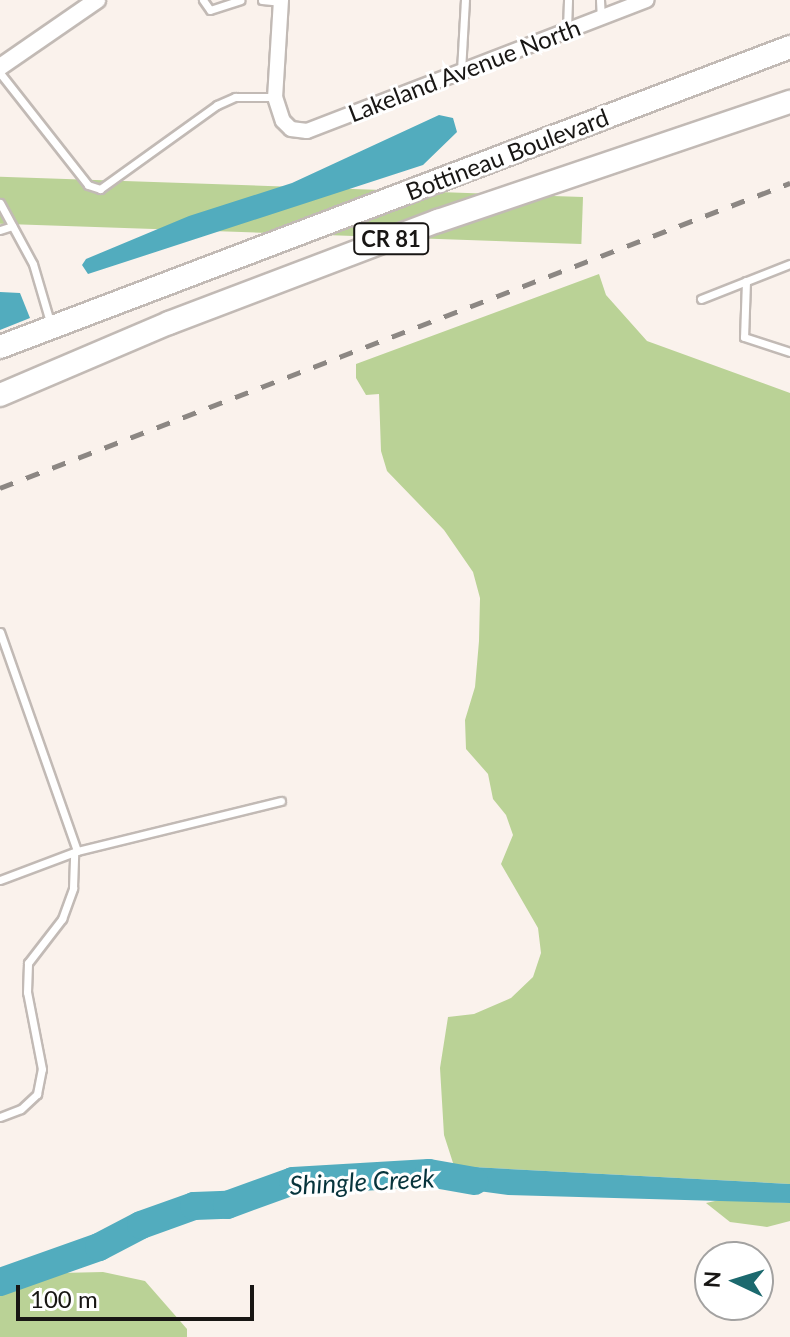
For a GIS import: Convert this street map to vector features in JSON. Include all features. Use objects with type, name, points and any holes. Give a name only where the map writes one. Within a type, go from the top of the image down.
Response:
[{"type":"highway","name":"Bottineau Boulevard","points":[[0,347],[790,47]]},
{"type":"highway","name":"Bottineau Boulevard","points":[[0,395],[169,323],[438,221],[790,102]]},
{"type":"street","points":[[0,67],[97,0]]},
{"type":"street","name":"Lakeland Avenue North","points":[[275,97],[283,121],[291,129],[307,131],[647,0]]},
{"type":"street","points":[[275,97],[281,1]]},
{"type":"lane","points":[[203,0],[210,10],[240,0]]},
{"type":"lane","points":[[262,0],[281,1]]},
{"type":"lane","points":[[461,71],[465,0]]},
{"type":"lane","points":[[567,31],[568,0]]},
{"type":"lane","points":[[600,0],[601,18]]},
{"type":"lane","points":[[0,73],[88,185],[100,189],[217,105],[235,97],[275,97]]},
{"type":"lane","points":[[0,203],[33,264],[51,327]]},
{"type":"lane","points":[[0,230],[12,226]]},
{"type":"lane","points":[[701,299],[790,264]]},
{"type":"lane","points":[[746,281],[744,337],[790,352]]},
{"type":"lane","points":[[0,632],[75,852],[73,888],[62,919],[28,963],[27,992],[42,1069],[37,1094],[21,1109],[0,1117]]},
{"type":"lane","points":[[0,880],[75,852],[281,801]]},
{"type":"green space","points":[[0,177],[583,197],[581,244],[0,224]]},
{"type":"green space","points":[[599,274],[606,295],[647,341],[790,393],[790,1184],[454,1166],[444,1135],[440,1068],[448,1017],[474,1014],[511,998],[533,977],[541,953],[538,928],[501,864],[513,835],[506,815],[493,799],[488,774],[466,749],[465,720],[475,687],[479,641],[480,598],[473,572],[444,530],[387,471],[381,451],[379,394],[366,395],[356,378],[356,364]]},
{"type":"green space","points":[[724,1199],[790,1203],[790,1221],[767,1227],[730,1222],[706,1203]]},
{"type":"green space","points":[[103,1272],[145,1281],[187,1329],[187,1337],[0,1337],[0,1294],[60,1273]]},
{"type":"water","points":[[439,115],[453,118],[457,132],[423,165],[88,274],[82,265],[86,259],[189,216],[292,183]]},
{"type":"water","points":[[0,292],[20,293],[30,318],[0,330]]},
{"type":"water","points":[[454,1166],[790,1184],[790,1203],[508,1195],[449,1187],[430,1169]]},
{"type":"waterway","name":"Shingle Creek","points":[[0,1282],[99,1247],[141,1225],[194,1206],[227,1205],[293,1181],[429,1173],[474,1181]]},
{"type":"railway","points":[[0,488],[790,183]]}]
